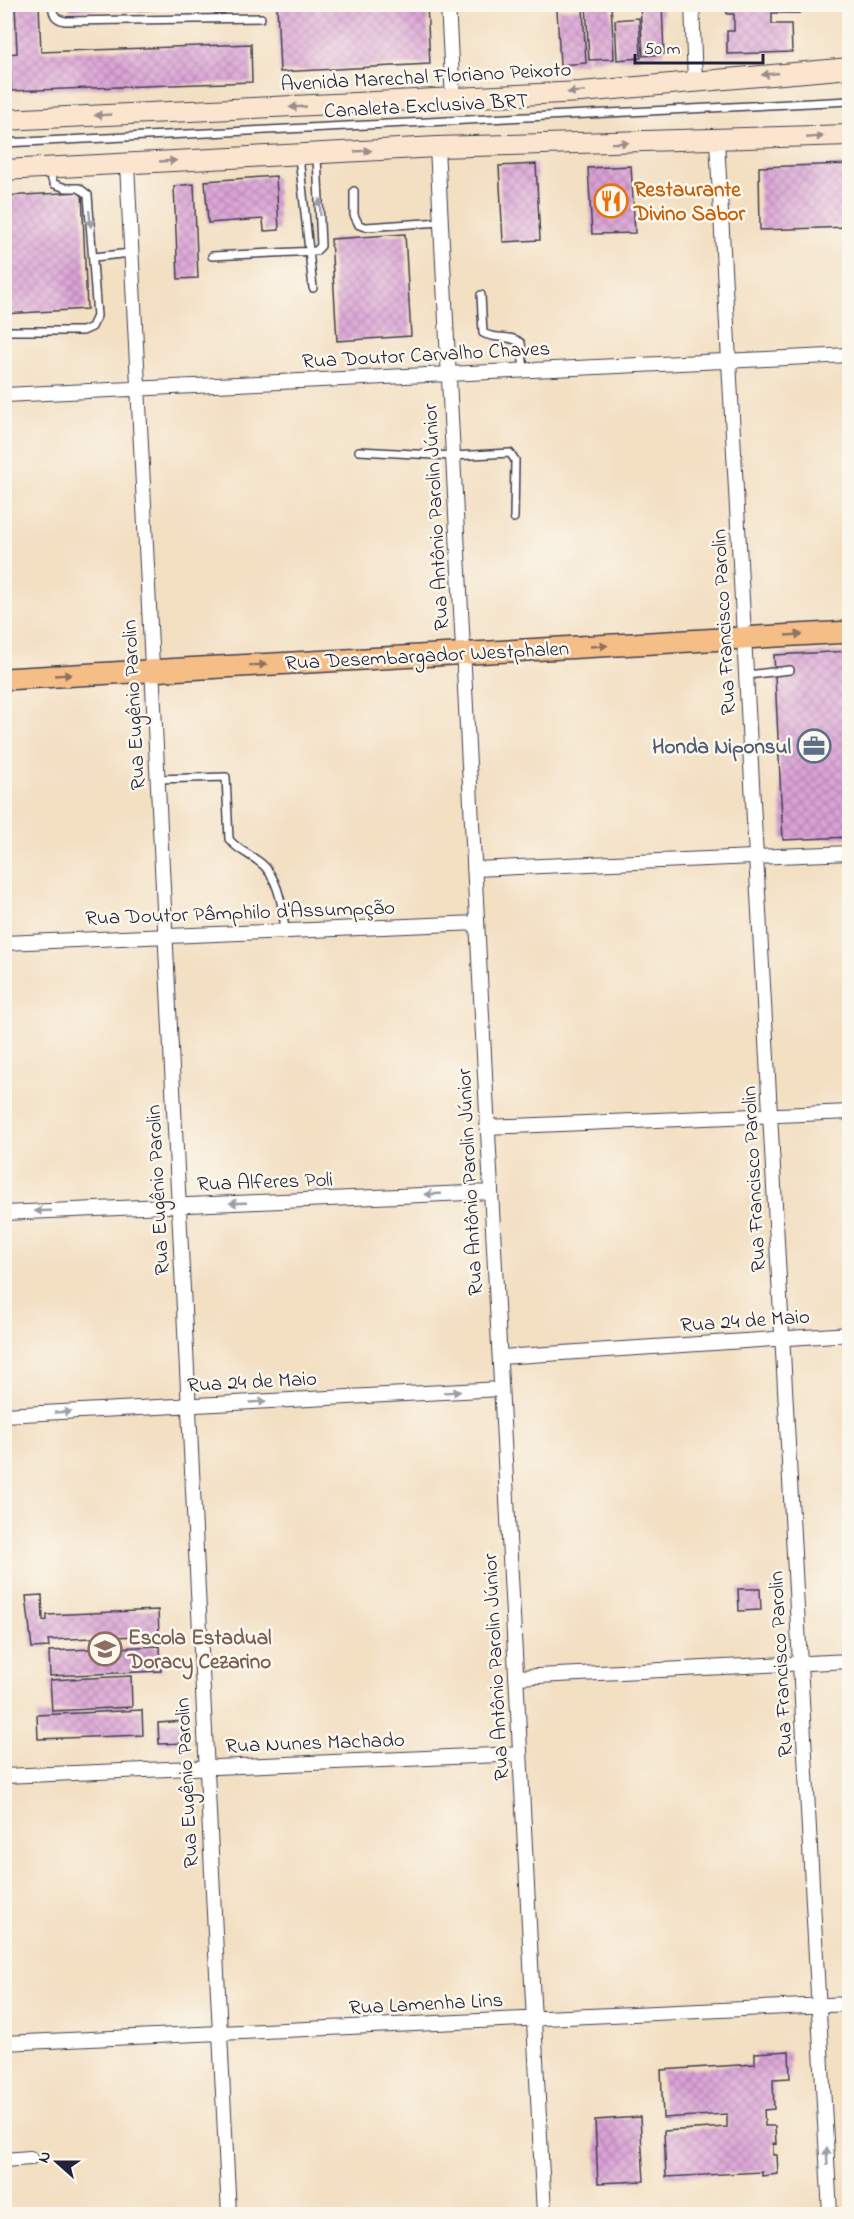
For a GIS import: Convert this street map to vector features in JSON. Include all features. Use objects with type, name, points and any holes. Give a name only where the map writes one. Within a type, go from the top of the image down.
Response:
[{"type":"main road","name":"Rua Desembargador Westphalen","points":[[4,679],[849,632]]},
{"type":"street","points":[[448,4],[453,100]]},
{"type":"street","points":[[692,4],[695,82]]},
{"type":"street","name":"Avenida Marechal Floriano Peixoto","points":[[6,120],[453,100],[849,68]]},
{"type":"street","points":[[4,170],[436,147],[717,141],[849,135]]},
{"type":"street","name":"Rua Francisco Parolin","points":[[717,141],[830,2214]]},
{"type":"street","name":"Rua Antônio Parolin Júnior","points":[[436,147],[544,2214]]},
{"type":"street","name":"Rua Eugênio Parolin","points":[[127,164],[228,2214]]},
{"type":"street","name":"Rua Doutor Carvalho Chaves","points":[[4,395],[849,355]]},
{"type":"street","points":[[474,869],[849,853]]},
{"type":"street","name":"Rua Doutor Pâmphilo d'Assumpção","points":[[4,943],[477,923]]},
{"type":"street","points":[[487,1127],[849,1113]]},
{"type":"street","name":"Rua Alferes Poli","points":[[4,1213],[491,1192]]},
{"type":"street","name":"Rua 24 de Maio","points":[[500,1357],[849,1334]]},
{"type":"street","name":"Rua 24 de Maio","points":[[4,1415],[501,1389]]},
{"type":"street","points":[[516,1677],[849,1661]]},
{"type":"street","name":"Rua Nunes Machado","points":[[4,1776],[520,1754]]},
{"type":"street","name":"Rua Lamenha Lins","points":[[4,2043],[849,2004]]},
{"type":"street","points":[[4,2160],[30,2158]]},
{"type":"lane","points":[[52,4],[53,14],[58,20],[65,21],[261,18]]},
{"type":"lane","points":[[4,20],[6,120]]},
{"type":"lane","name":"Canaleta Exclusiva BRT","points":[[4,143],[849,101]]},
{"type":"lane","points":[[308,154],[308,251],[313,288]]},
{"type":"lane","points":[[212,256],[316,251],[322,240],[308,154]]},
{"type":"lane","points":[[4,331],[82,331],[92,327],[98,316],[88,195],[79,188],[66,188],[54,184],[46,168]]},
{"type":"lane","points":[[354,191],[354,215],[359,225],[366,227],[441,222]]},
{"type":"lane","points":[[94,257],[131,253]]},
{"type":"lane","points":[[481,295],[483,333],[490,337],[516,339],[521,343],[524,370]]},
{"type":"lane","points":[[358,451],[453,456],[510,453],[513,456],[514,518]]},
{"type":"lane","points":[[747,675],[790,670]]},
{"type":"lane","points":[[157,779],[226,777],[229,839],[266,868],[283,909],[285,931]]},
{"type":"building","points":[[15,4],[39,4],[41,52],[251,44],[252,82],[11,91],[9,54],[17,53]]},
{"type":"building","points":[[69,4],[106,4],[106,9],[70,11]]},
{"type":"building","points":[[586,4],[611,4],[614,59],[589,60]]},
{"type":"building","points":[[640,4],[662,4],[664,54],[643,56]]},
{"type":"building","points":[[727,4],[800,4],[800,13],[772,13],[772,24],[791,24],[792,52],[727,54],[727,31],[734,31],[734,14],[727,14]]},
{"type":"building","points":[[124,5],[203,5],[203,7],[124,11]]},
{"type":"building","points":[[277,5],[427,5],[430,64],[280,72]]},
{"type":"building","points":[[583,8],[586,63],[560,65],[557,9]]},
{"type":"building","points":[[639,18],[641,58],[617,60],[615,20]]},
{"type":"building","points":[[536,164],[540,240],[503,242],[499,166]]},
{"type":"building","points":[[850,164],[850,227],[760,230],[759,167]]},
{"type":"building","name":"Restaurante Divino Sabor","points":[[631,166],[635,233],[592,234],[588,168]]},
{"type":"building","points":[[276,176],[279,230],[264,231],[263,219],[208,223],[205,181]]},
{"type":"building","points":[[194,184],[198,278],[178,279],[174,186]]},
{"type":"building","points":[[82,192],[87,309],[4,314],[4,196]]},
{"type":"building","points":[[405,234],[411,336],[337,341],[331,239]]},
{"type":"building","name":"Honda Niponsul","points":[[850,651],[850,837],[783,840],[774,655]]},
{"type":"building","points":[[738,1589],[760,1589],[761,1610],[739,1611]]},
{"type":"building","points":[[42,1595],[43,1621],[47,1620],[47,1615],[158,1610],[159,1635],[48,1640],[49,1647],[32,1648],[26,1596]]},
{"type":"building","points":[[160,1646],[161,1671],[50,1676],[49,1651]]},
{"type":"building","points":[[131,1676],[132,1707],[52,1711],[50,1680]]},
{"type":"building","points":[[142,1710],[143,1735],[38,1739],[37,1715]]},
{"type":"building","points":[[184,1721],[185,1743],[159,1744],[158,1723]]},
{"type":"building","points":[[789,2051],[790,2078],[773,2079],[774,2109],[764,2110],[765,2126],[775,2126],[776,2144],[773,2143],[773,2155],[777,2155],[778,2174],[762,2176],[762,2172],[666,2177],[664,2131],[727,2127],[727,2114],[663,2118],[661,2070],[755,2064],[755,2053]]},
{"type":"building","points":[[640,2117],[644,2181],[598,2183],[595,2120]]},
{"type":"place","name":"Restaurante Divino Sabor","points":[[611,201]]},
{"type":"place","name":"Honda Niponsul","points":[[814,746]]},
{"type":"place","name":"Escola Estadual Doracy Cezarino","points":[[105,1649]]}]
